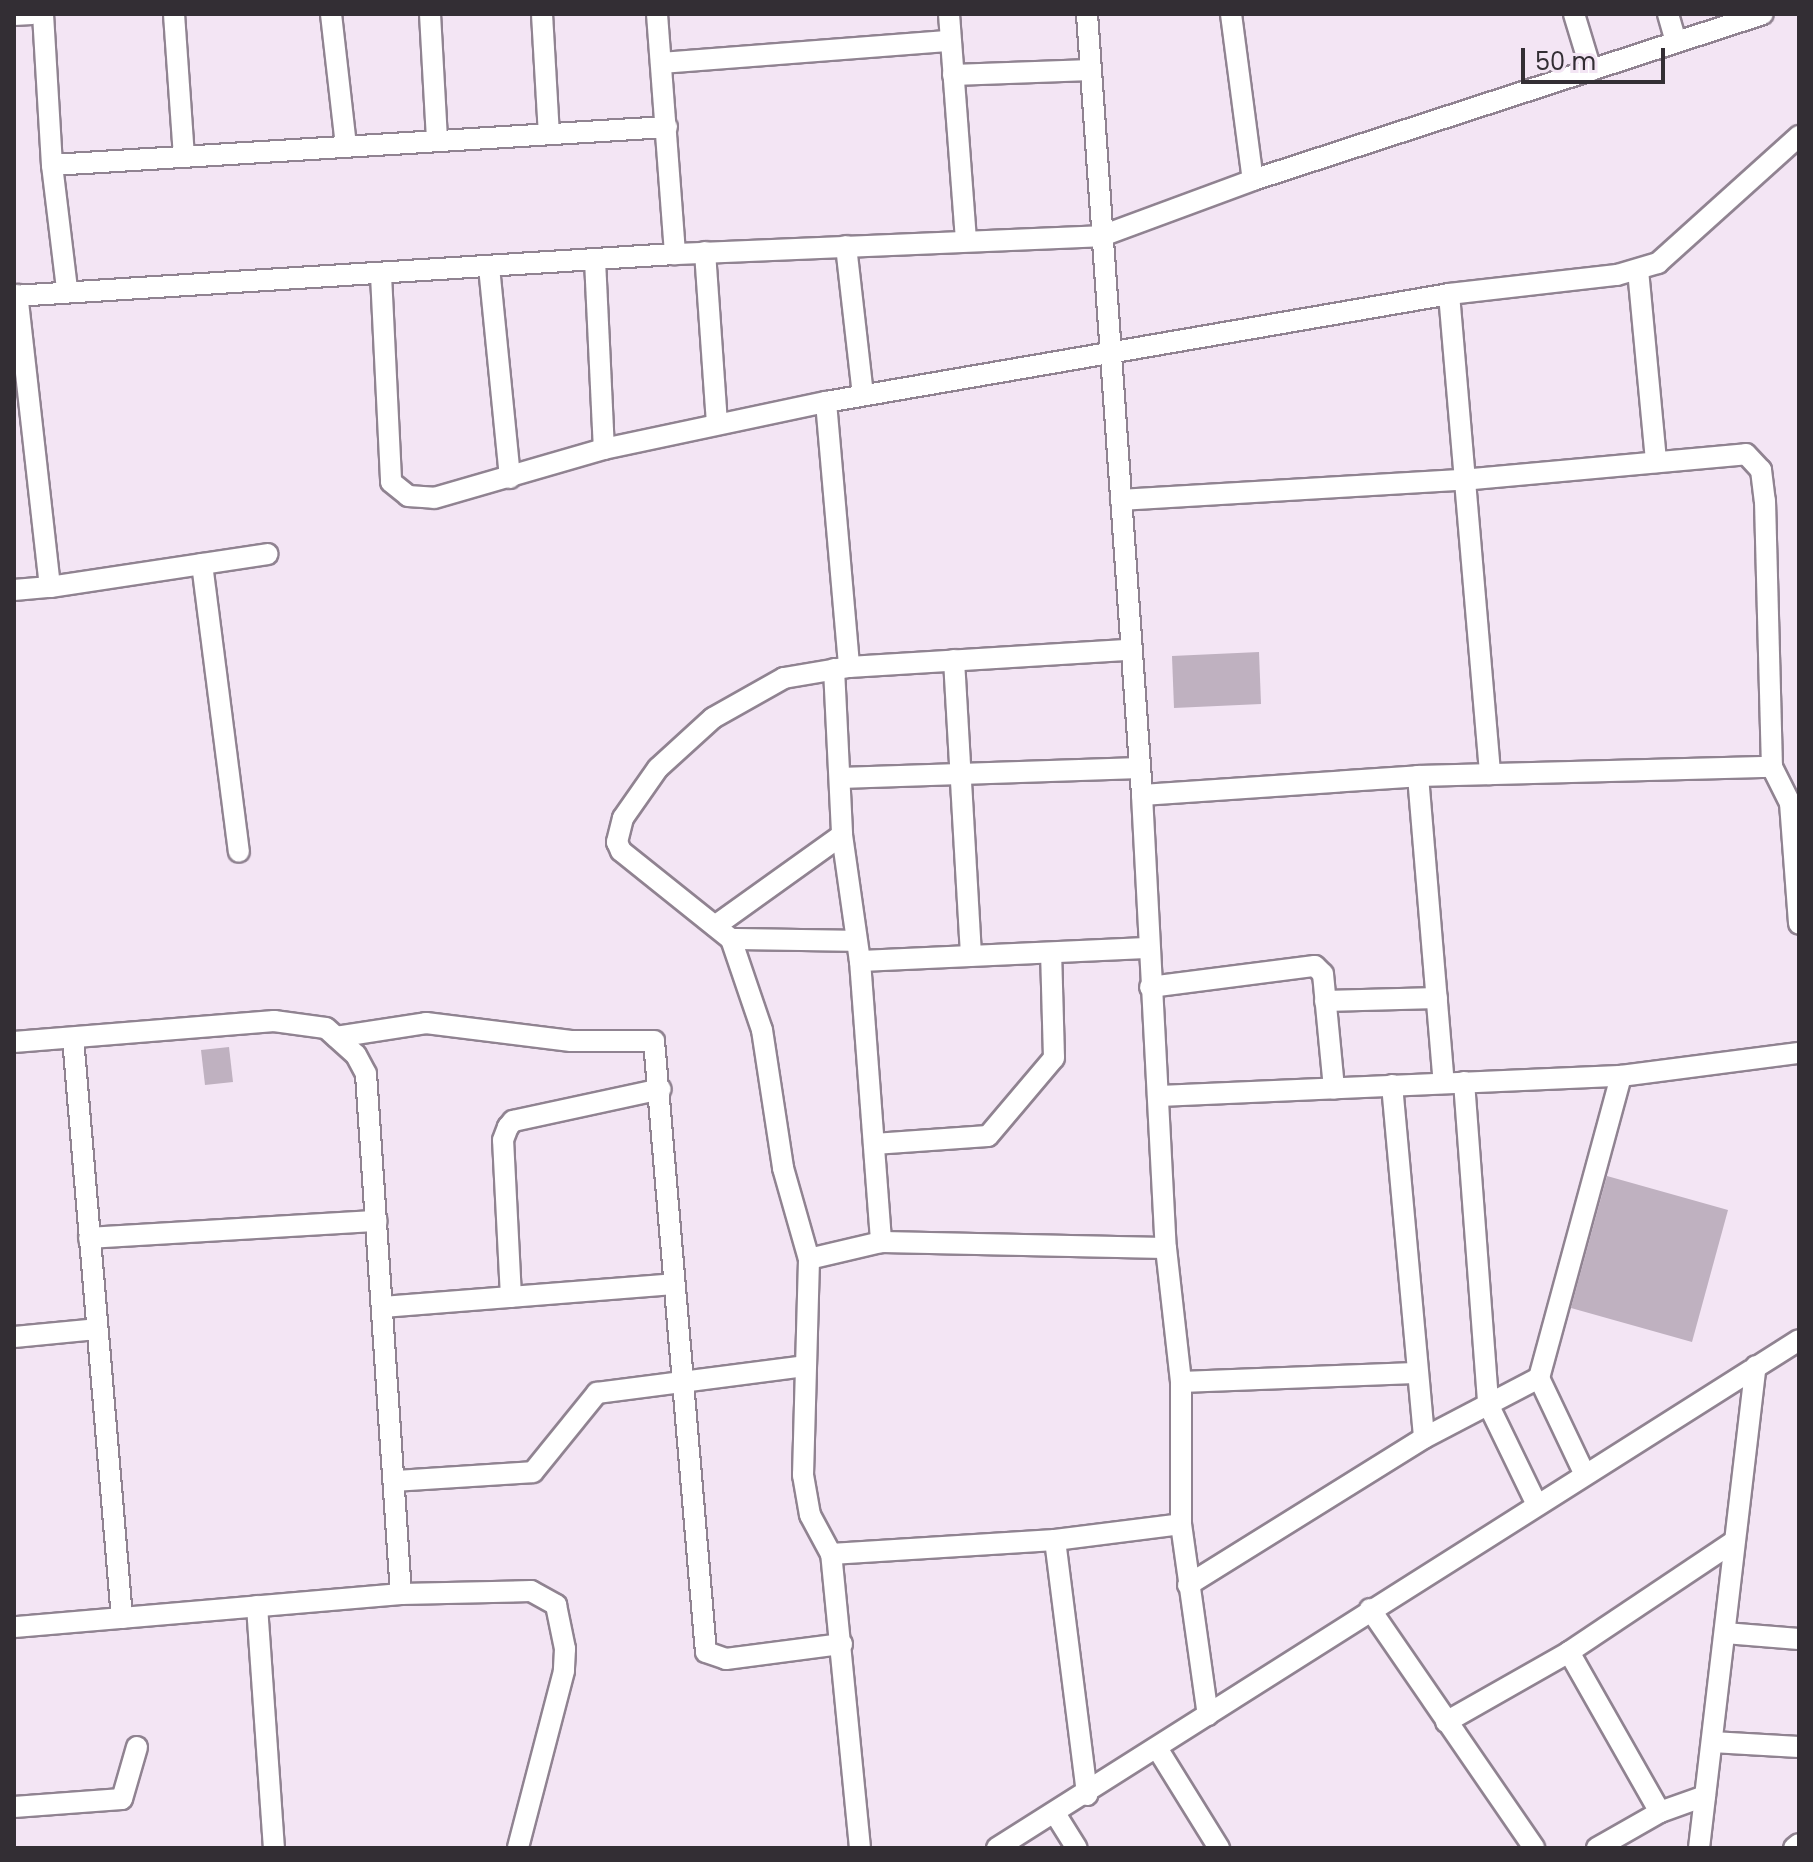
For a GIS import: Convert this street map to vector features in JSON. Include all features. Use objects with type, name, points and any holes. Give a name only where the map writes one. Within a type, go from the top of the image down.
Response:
[{"type":"street","points":[[14,15],[32,14]]},
{"type":"street","points":[[43,14],[52,165],[67,289]]},
{"type":"street","points":[[174,14],[184,157]]},
{"type":"street","points":[[331,14],[346,146]]},
{"type":"street","points":[[430,14],[437,141]]},
{"type":"street","points":[[542,14],[549,134]]},
{"type":"street","points":[[657,14],[675,254]]},
{"type":"street","points":[[949,14],[966,240]]},
{"type":"street","points":[[1087,14],[1113,352],[1129,650],[1142,795],[1147,948],[1166,1248],[1181,1382],[1181,1524],[1208,1715]]},
{"type":"street","points":[[1231,14],[1253,180]]},
{"type":"street","points":[[1574,14],[1591,70]]},
{"type":"street","points":[[1668,14],[1676,42]]},
{"type":"street","points":[[50,587],[15,295],[67,289],[381,275],[705,252],[1102,236],[1253,180],[1763,14]]},
{"type":"street","points":[[661,63],[950,41]]},
{"type":"street","points":[[953,75],[1091,70]]},
{"type":"street","points":[[52,165],[667,127]]},
{"type":"street","points":[[381,275],[388,459],[397,491],[434,498],[604,449],[826,402],[1449,294],[1638,270],[1658,263],[1799,136]]},
{"type":"street","points":[[846,246],[863,395]]},
{"type":"street","points":[[705,252],[717,424]]},
{"type":"street","points":[[595,260],[604,449]]},
{"type":"street","points":[[489,267],[510,478]]},
{"type":"street","points":[[1638,270],[1656,462]]},
{"type":"street","points":[[1449,294],[1462,480],[1490,774]]},
{"type":"street","points":[[826,402],[842,668],[842,835],[858,951],[881,1242]]},
{"type":"street","points":[[1121,500],[1462,480],[1740,454],[1752,457],[1761,470],[1772,767],[1790,803],[1799,924]]},
{"type":"street","points":[[14,590],[268,554]]},
{"type":"street","points":[[202,564],[239,852]]},
{"type":"street","points":[[860,1848],[831,1554],[810,1515],[803,1475],[809,1259],[783,1168],[762,1030],[723,932],[621,851],[617,842],[623,818],[658,768],[713,718],[784,678],[842,668],[1129,650]]},
{"type":"street","points":[[954,660],[971,956]]},
{"type":"street","points":[[1142,795],[1418,776],[1772,767]]},
{"type":"street","points":[[840,778],[960,771],[1140,768]]},
{"type":"street","points":[[1418,776],[1437,998],[1454,1082],[1488,1404],[1537,1505]]},
{"type":"street","points":[[723,932],[842,835]]},
{"type":"street","points":[[723,932],[858,951],[971,956],[1147,948]]},
{"type":"street","points":[[874,1144],[988,1136],[1052,1064],[1056,1052],[1051,953]]},
{"type":"street","points":[[1150,987],[1315,966],[1323,974],[1334,1088]]},
{"type":"street","points":[[1325,1001],[1437,998]]},
{"type":"street","points":[[14,1042],[274,1021],[326,1028],[356,1055],[366,1074],[401,1594]]},
{"type":"street","points":[[336,1037],[426,1023],[571,1041],[645,1037],[658,1050],[673,1284],[706,1652],[726,1659],[842,1644]]},
{"type":"street","points":[[73,1038],[122,1618]]},
{"type":"street","points":[[1158,1096],[1621,1076],[1799,1053]]},
{"type":"street","points":[[1585,1475],[1539,1378],[1621,1076]]},
{"type":"street","points":[[1392,1085],[1415,1373],[1424,1438]]},
{"type":"street","points":[[511,1297],[503,1140],[508,1127],[513,1121],[661,1089]]},
{"type":"street","points":[[89,1238],[376,1221]]},
{"type":"street","points":[[809,1259],[881,1242],[1166,1248]]},
{"type":"street","points":[[383,1307],[673,1284]]},
{"type":"street","points":[[14,1337],[97,1329]]},
{"type":"street","points":[[997,1848],[1056,1815],[1370,1609],[1799,1340]]},
{"type":"street","points":[[395,1481],[533,1472],[592,1396],[804,1366]]},
{"type":"street","points":[[1704,1847],[1705,1796],[1725,1633],[1732,1543],[1756,1366]]},
{"type":"street","points":[[1181,1382],[1415,1373]]},
{"type":"street","points":[[1188,1585],[1424,1438],[1539,1378]]},
{"type":"street","points":[[831,1554],[1055,1540],[1181,1524]]},
{"type":"street","points":[[1055,1540],[1087,1795]]},
{"type":"street","points":[[1446,1722],[1569,1652],[1732,1543]]},
{"type":"street","points":[[14,1627],[401,1594],[531,1591],[556,1605],[565,1649],[564,1671],[518,1848]]},
{"type":"street","points":[[257,1606],[274,1848]]},
{"type":"street","points":[[1370,1609],[1534,1848]]},
{"type":"street","points":[[1725,1633],[1799,1639]]},
{"type":"street","points":[[1569,1652],[1660,1812]]},
{"type":"street","points":[[1712,1742],[1799,1747]]},
{"type":"street","points":[[14,1807],[122,1799],[137,1747]]},
{"type":"street","points":[[1157,1748],[1219,1848]]},
{"type":"street","points":[[1597,1848],[1660,1812],[1705,1796]]},
{"type":"street","points":[[1056,1815],[1077,1848]]},
{"type":"street","points":[[1794,1848],[1799,1844]]},
{"type":"building","points":[[1259,652],[1261,704],[1174,708],[1172,656]]},
{"type":"building","points":[[229,1047],[233,1082],[205,1085],[201,1050]]},
{"type":"building","points":[[1607,1176],[1728,1210],[1692,1342],[1571,1308]]}]
